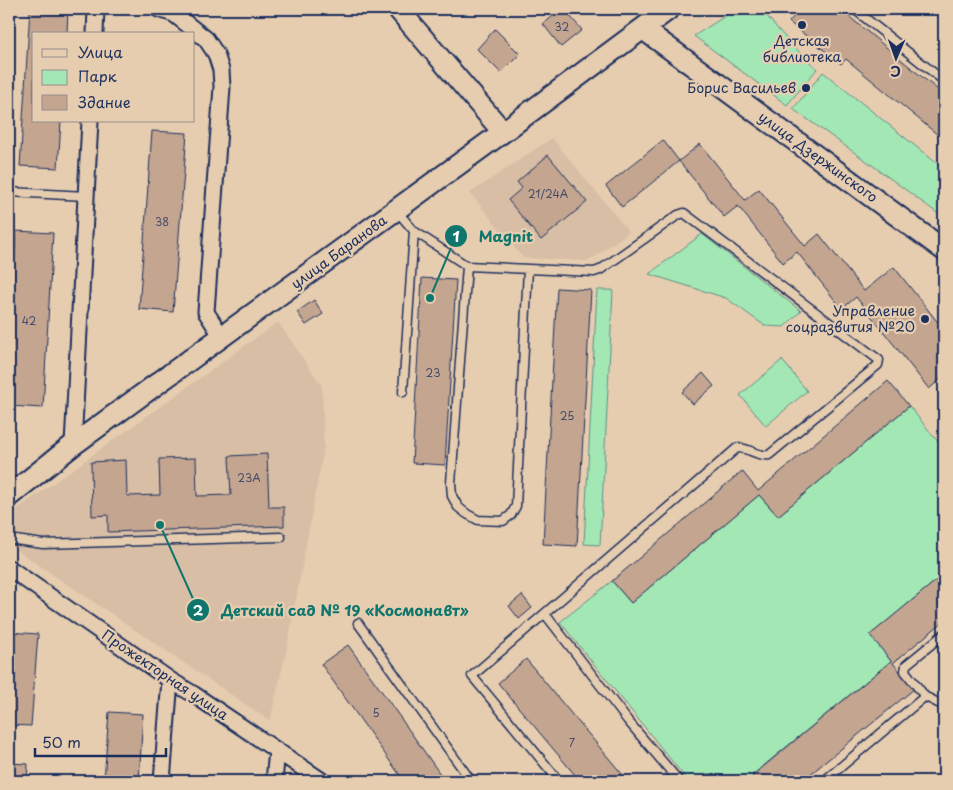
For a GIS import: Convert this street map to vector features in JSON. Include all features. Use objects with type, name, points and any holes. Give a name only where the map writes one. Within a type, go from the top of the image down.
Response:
[{"type":"street","points":[[95,32],[96,9]]},
{"type":"street","points":[[158,9],[174,12],[206,39],[216,54],[221,70],[222,87],[206,312],[222,337]]},
{"type":"street","points":[[398,9],[503,132]]},
{"type":"street","points":[[670,9],[663,28],[663,37],[670,49]]},
{"type":"street","name":"улица Баранова","points":[[9,496],[73,445],[670,9]]},
{"type":"street","name":"улица Дзержинского","points":[[643,29],[944,250]]},
{"type":"street","points":[[73,445],[90,122]]},
{"type":"street","name":"Прожекторная улица","points":[[9,568],[170,680],[322,781]]},
{"type":"street","points":[[162,781],[170,680]]},
{"type":"street","points":[[274,781],[277,751]]},
{"type":"lane","points":[[854,9],[944,81]]},
{"type":"lane","points":[[861,14],[869,9]]},
{"type":"lane","points":[[9,192],[86,196]]},
{"type":"lane","points":[[396,210],[414,231],[467,266],[597,271],[678,215],[684,213],[878,358],[878,365],[769,455],[764,456],[744,448],[737,448],[472,676],[559,781]]},
{"type":"lane","points":[[403,392],[414,231]]},
{"type":"lane","points":[[467,266],[451,484],[452,496],[458,507],[478,520],[503,521],[511,515],[516,506],[528,269]]},
{"type":"lane","points":[[9,539],[43,544],[281,537]]},
{"type":"lane","points":[[545,614],[678,781]]},
{"type":"lane","points":[[358,623],[470,778],[468,781]]},
{"type":"lane","points":[[944,634],[906,665],[905,668],[905,672],[924,696],[944,706]]},
{"type":"lane","points":[[824,781],[924,696]]},
{"type":"shaded area","points":[[552,138],[629,232],[592,259],[585,261],[523,258],[470,193]]},
{"type":"shaded area","points":[[278,322],[322,386],[324,447],[287,648],[270,721],[9,545],[13,512]]},
{"type":"green space","points":[[736,9],[761,9],[817,69],[787,105],[694,36]]},
{"type":"green space","points":[[823,72],[944,169],[944,218],[793,109]]},
{"type":"green space","points":[[702,234],[801,311],[784,327],[765,326],[726,298],[649,274]]},
{"type":"green space","points":[[597,290],[613,290],[600,545],[584,544]]},
{"type":"green space","points":[[782,360],[807,391],[766,426],[740,395]]},
{"type":"green space","points":[[909,406],[944,449],[944,574],[870,635],[891,661],[752,775],[757,781],[688,781],[560,622],[612,581],[631,603],[759,495],[778,516]]},
{"type":"building","points":[[30,9],[68,9],[67,32],[32,32],[32,122],[61,122],[58,168],[20,166]]},
{"type":"building","points":[[562,9],[582,30],[561,47],[543,24]]},
{"type":"building","points":[[800,9],[840,9],[944,95],[944,140],[846,59],[841,64],[789,22]]},
{"type":"building","points":[[495,29],[520,54],[501,73],[477,49]]},
{"type":"building","points":[[152,131],[187,133],[173,312],[139,309]]},
{"type":"building","points":[[663,140],[679,161],[622,207],[606,186]]},
{"type":"building","points":[[700,144],[745,200],[759,189],[805,246],[819,234],[864,291],[894,267],[944,330],[944,376],[929,389],[856,297],[842,309],[797,252],[783,263],[738,206],[724,217],[679,161]]},
{"type":"building","points":[[548,155],[587,202],[541,240],[508,200],[522,188],[517,182]]},
{"type":"building","points":[[16,231],[53,233],[43,408],[9,406],[9,356]]},
{"type":"building","points":[[422,278],[456,280],[445,465],[412,463]]},
{"type":"building","points":[[557,288],[591,290],[577,546],[543,544]]},
{"type":"building","points":[[314,300],[323,314],[306,325],[297,312]]},
{"type":"building","points":[[703,373],[714,386],[693,404],[682,392]]},
{"type":"building","points":[[888,381],[909,406],[778,516],[759,495],[631,603],[612,581],[742,471],[758,491]]},
{"type":"building","points":[[267,454],[269,507],[284,507],[284,526],[108,532],[108,515],[92,516],[91,462],[126,460],[127,496],[160,495],[159,459],[196,458],[197,496],[231,495],[229,456]]},
{"type":"building","points":[[944,574],[944,621],[893,663],[914,689],[802,781],[757,781],[752,776],[891,661],[870,635]]},
{"type":"building","points":[[522,595],[532,608],[519,619],[509,606]]},
{"type":"building","points":[[9,632],[38,634],[31,726],[9,725]]},
{"type":"building","points":[[348,645],[445,781],[404,781],[321,664]]},
{"type":"building","points":[[526,659],[628,781],[580,781],[498,683]]},
{"type":"building","points":[[109,712],[143,714],[139,781],[104,781]]},
{"type":"building","points":[[9,763],[28,764],[27,781],[9,781]]},
{"type":"place","name":"Детская библиотека","points":[[802,25]]},
{"type":"place","name":"Борис Васильев","points":[[806,88]]},
{"type":"place","name":"Magnit","points":[[430,298]]},
{"type":"place","name":"Управление соцразвития №20","points":[[925,319]]},
{"type":"place","name":"Детский сад № 19 «Космонавт»","points":[[160,525]]}]
